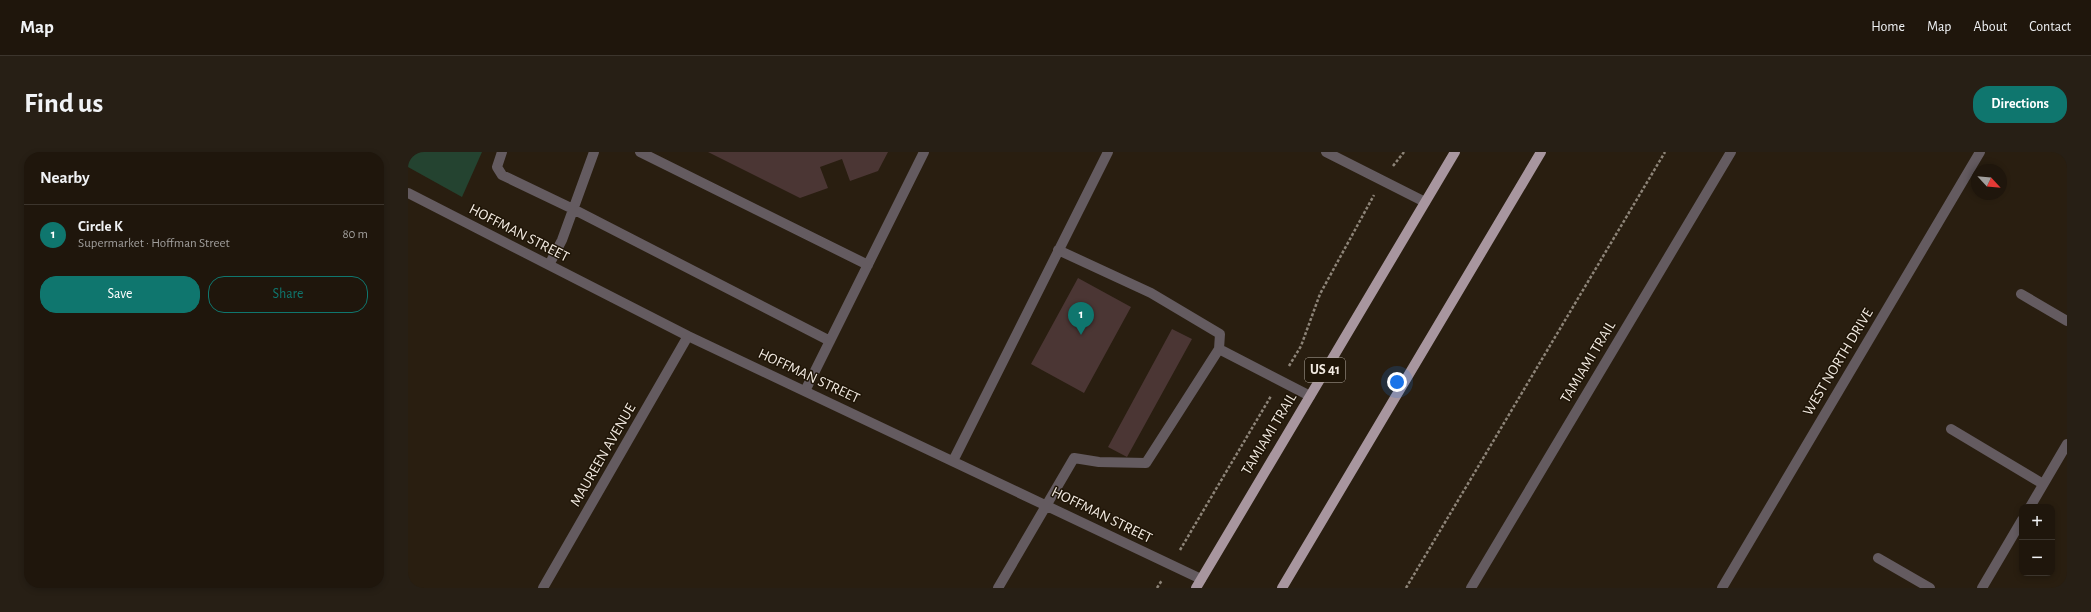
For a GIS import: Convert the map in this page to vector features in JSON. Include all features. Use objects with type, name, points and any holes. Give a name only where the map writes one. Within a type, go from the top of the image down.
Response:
[{"type":"main road","name":"TAMIAMI TRAIL","points":[[1196,588],[1455,152]]},
{"type":"main road","points":[[1282,588],[1541,152]]},
{"type":"street","points":[[502,152],[497,167],[502,175],[573,209],[830,341]]},
{"type":"street","points":[[549,266],[562,240],[594,152]]},
{"type":"street","points":[[640,152],[868,265]]},
{"type":"street","points":[[805,391],[924,152]]},
{"type":"street","points":[[953,461],[1108,152]]},
{"type":"street","points":[[1326,152],[1425,202]]},
{"type":"street","name":"TAMIAMI TRAIL","points":[[1471,588],[1731,152]]},
{"type":"street","name":"WEST NORTH DRIVE","points":[[1722,588],[1980,152]]},
{"type":"street","name":"HOFFMAN STREET","points":[[408,193],[688,336],[1048,505],[1201,579]]},
{"type":"street","points":[[998,588],[1048,505],[1074,458],[1099,462],[1146,463],[1220,349],[1220,334],[1151,293],[1058,250]]},
{"type":"street","points":[[2021,294],[2067,321]]},
{"type":"street","name":"MAUREEN AVENUE","points":[[543,588],[688,336]]},
{"type":"street","points":[[1220,349],[1310,396]]},
{"type":"street","points":[[1951,429],[2043,484]]},
{"type":"street","points":[[2032,504],[2067,444]]},
{"type":"street","points":[[1982,588],[2019,525]]},
{"type":"street","points":[[1878,558],[1930,588]]},
{"type":"path","points":[[1406,588],[1665,152]]},
{"type":"green space","points":[[408,152],[482,152],[462,197],[408,167]]},
{"type":"building","points":[[708,152],[888,152],[878,171],[850,181],[842,159],[820,167],[828,188],[800,198]]},
{"type":"building","points":[[1078,278],[1131,307],[1084,393],[1031,364]]},
{"type":"building","points":[[1172,329],[1192,339],[1127,457],[1108,447]]},
{"type":"place","name":"Circle K","points":[[1081,335]]}]
